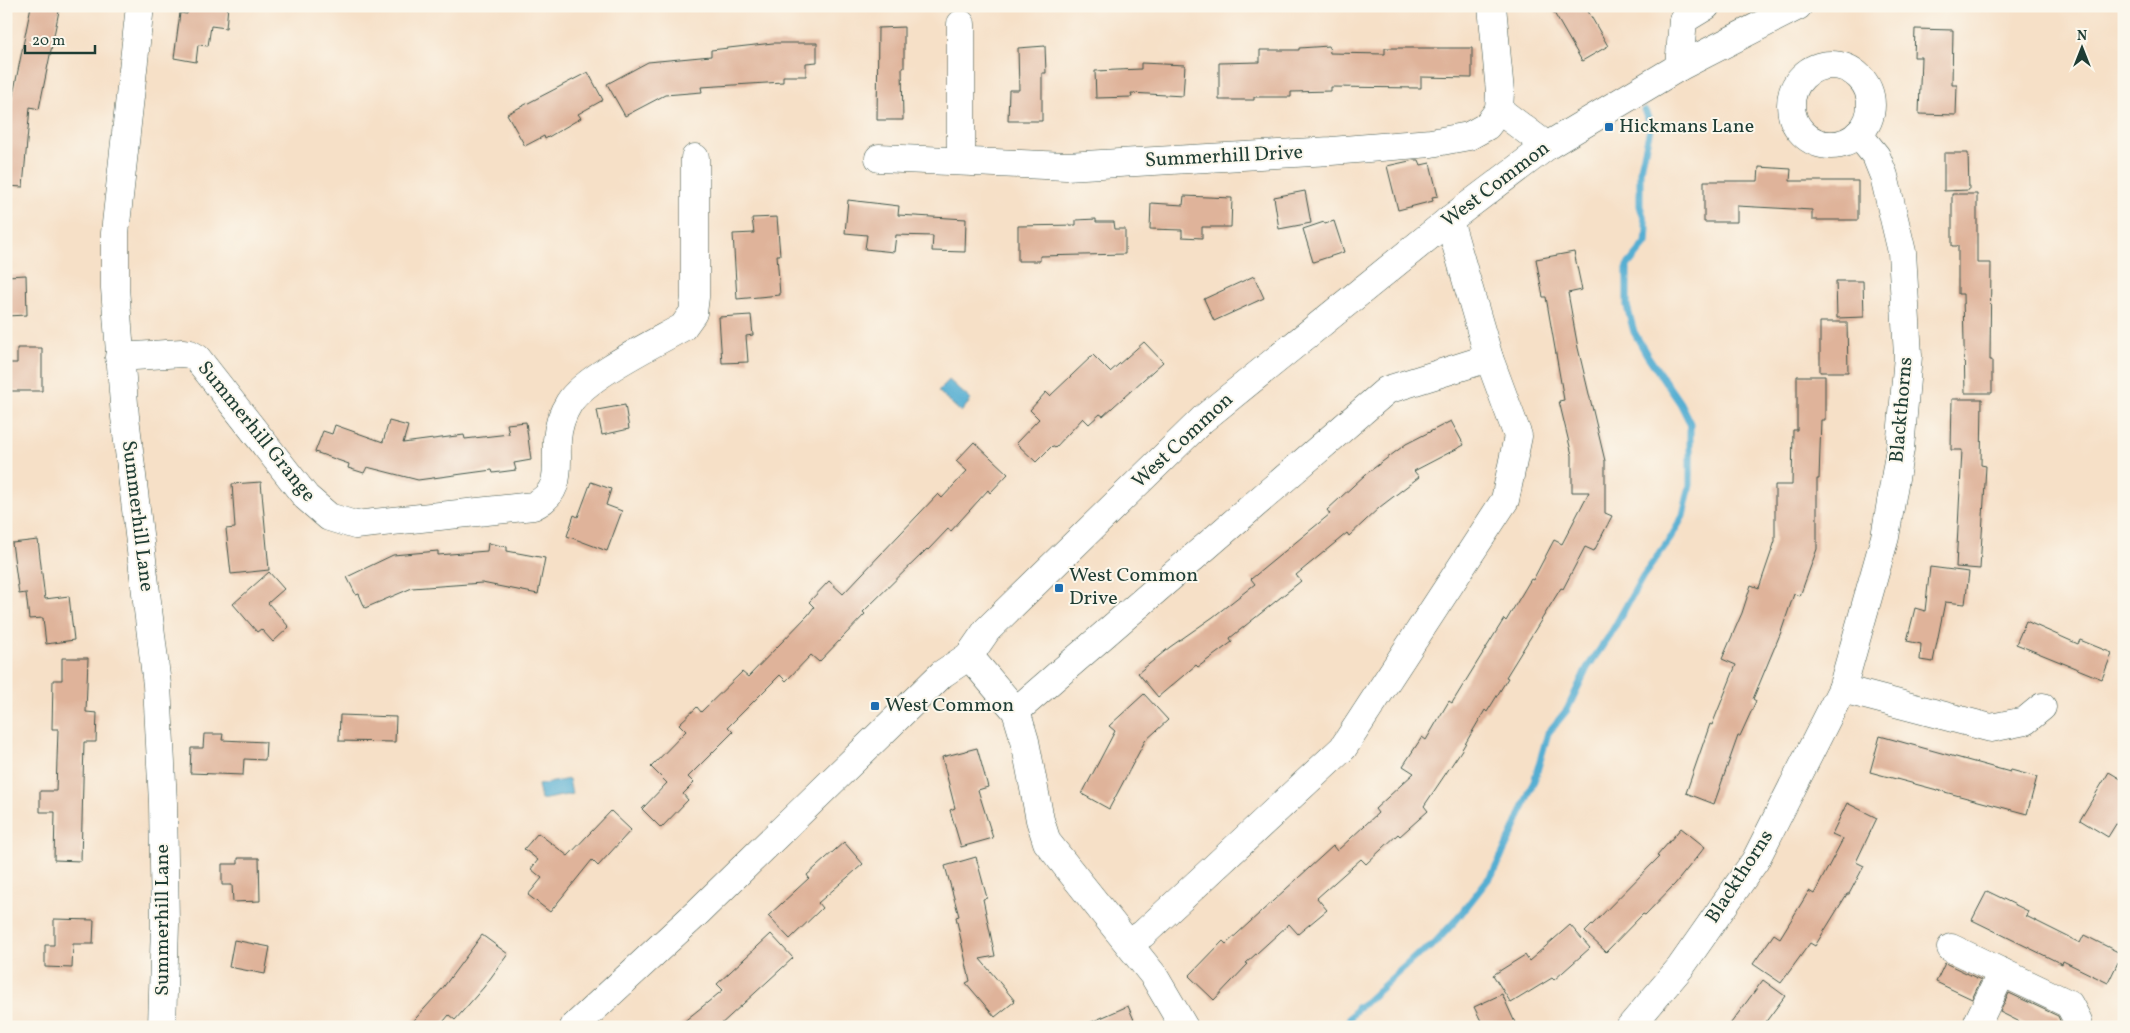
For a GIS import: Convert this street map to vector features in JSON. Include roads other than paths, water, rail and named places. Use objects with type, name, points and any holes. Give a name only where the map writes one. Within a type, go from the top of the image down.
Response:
[{"type":"street","name":"Summerhill Lane","points":[[140,6],[115,233],[115,288],[119,357],[157,685],[163,803],[165,924],[162,1027]]},
{"type":"street","points":[[1492,6],[1500,92],[1499,110],[1547,146]]},
{"type":"street","points":[[1678,67],[1683,20],[1706,6]]},
{"type":"street","name":"West Common","points":[[574,1027],[698,912],[942,674],[969,656],[994,624],[1203,419],[1449,220],[1547,146],[1678,67],[1791,8]]},
{"type":"street","points":[[961,24],[961,161]]},
{"type":"street","name":"Summerhill Drive","points":[[879,158],[1066,166],[1431,143],[1468,136],[1487,126],[1499,110]]},
{"type":"street","name":"Blackthorns","points":[[1630,1027],[1680,968],[1755,861],[1842,689],[1885,537],[1900,449],[1908,356],[1899,243],[1884,176],[1876,156],[1858,134]]},
{"type":"street","name":"Summerhill Grange","points":[[119,357],[182,352],[197,358],[306,498],[329,517],[355,525],[533,506],[543,501],[556,482],[558,470],[557,438],[561,420],[570,402],[587,383],[683,326],[693,312],[695,297],[695,158]]},
{"type":"street","points":[[1129,943],[1150,928],[1343,748],[1504,500],[1518,436],[1489,358],[1449,220]]},
{"type":"street","points":[[1016,711],[1387,390],[1489,358]]},
{"type":"street","points":[[969,656],[1016,711],[1025,741],[1040,820],[1048,842],[1154,976],[1184,1027]]},
{"type":"street","points":[[1842,689],[1992,728],[2025,721],[2042,707]]},
{"type":"street","points":[[1951,948],[2069,1004],[2078,1021],[2077,1027]]},
{"type":"street","points":[[1978,1022],[2002,972]]},
{"type":"water","points":[[949,380],[971,400],[961,412],[938,391]]},
{"type":"water","points":[[569,779],[572,794],[541,800],[538,785]]},
{"type":"waterway","points":[[1344,1027],[1357,1008],[1415,957],[1431,947],[1456,920],[1493,873],[1514,830],[1535,778],[1548,733],[1567,710],[1587,668],[1610,635],[1643,576],[1670,539],[1683,516],[1690,485],[1690,423],[1680,403],[1647,355],[1634,332],[1627,306],[1627,266],[1646,243],[1647,228],[1640,206],[1640,172],[1651,125],[1645,111]]},
{"type":"place","name":"Hickmans Lane","points":[[1609,127]]},
{"type":"place","name":"West Common Drive","points":[[1059,588]]},
{"type":"place","name":"West Common","points":[[875,706]]}]
